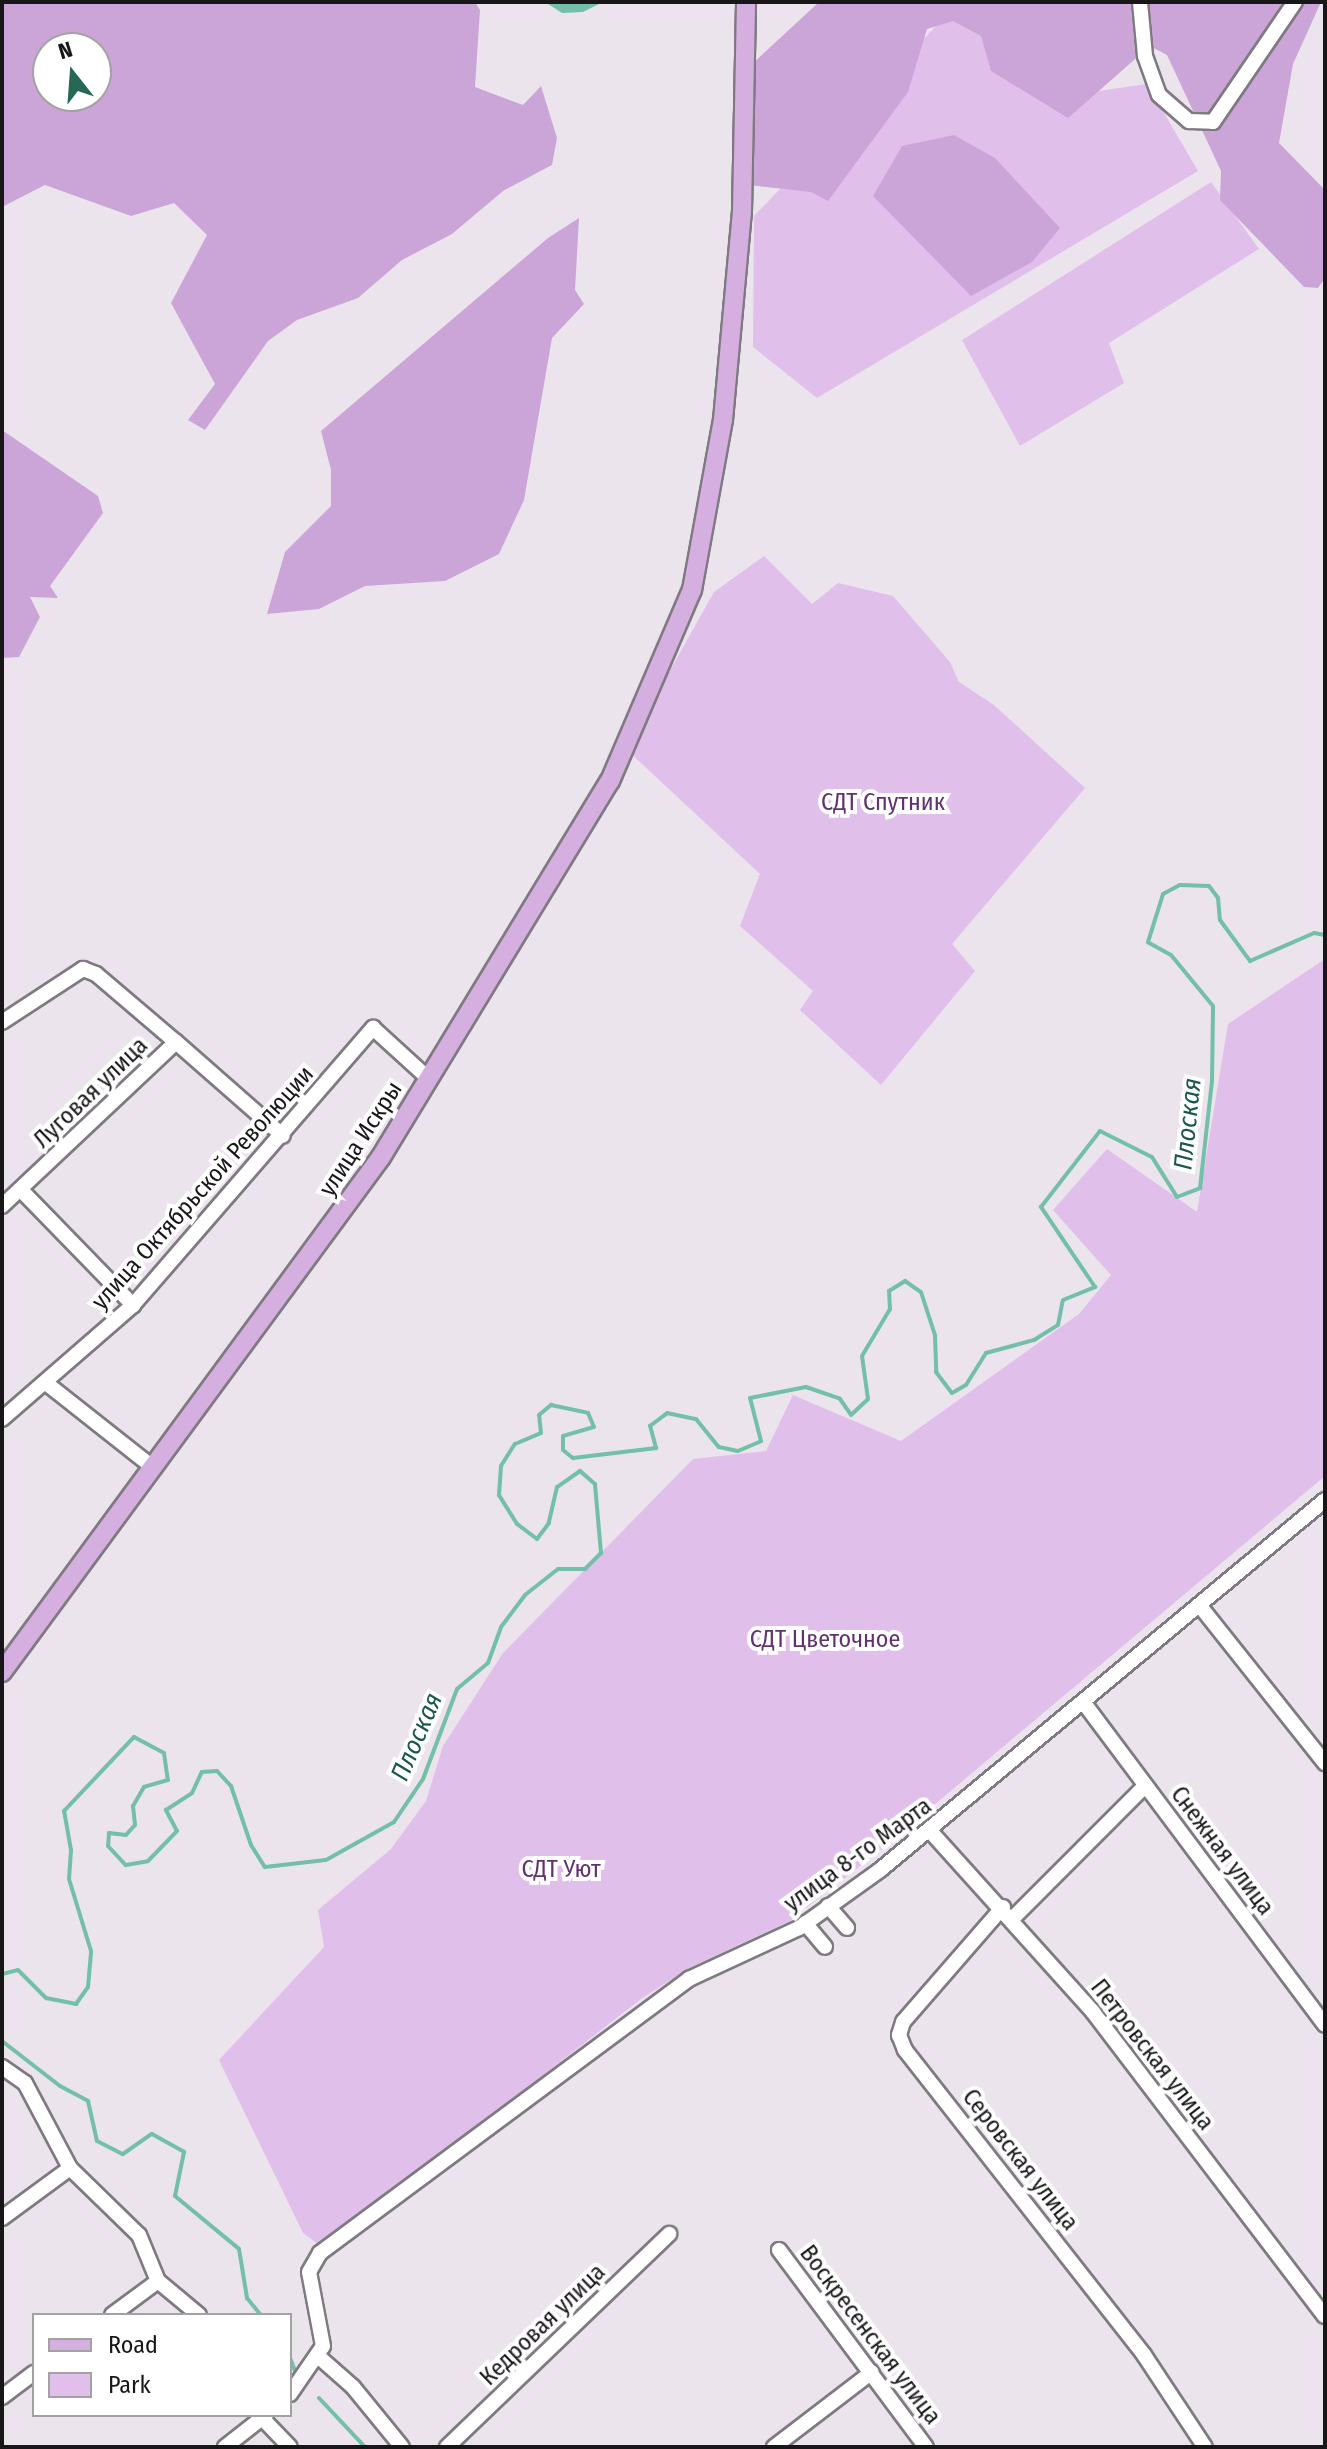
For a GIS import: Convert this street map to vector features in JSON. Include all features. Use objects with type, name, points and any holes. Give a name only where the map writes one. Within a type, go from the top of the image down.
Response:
[{"type":"main road","name":"улица Искры","points":[[2,1672],[381,1157],[610,781],[692,590],[723,420],[738,259],[746,2]]},
{"type":"street","points":[[1140,2],[1145,56],[1159,95],[1189,121],[1213,122],[1295,2]]},
{"type":"street","points":[[2,1022],[83,969],[96,974],[176,1042]]},
{"type":"street","name":"улица Октябрьской Революции","points":[[2,1419],[133,1305],[283,1136],[373,1028],[428,1078]]},
{"type":"street","name":"Луговая улица","points":[[2,1206],[176,1042],[283,1136]]},
{"type":"street","points":[[21,1190],[133,1305]]},
{"type":"street","points":[[46,1383],[151,1466]]},
{"type":"street","name":"улица 8-го Марта","points":[[319,2357],[323,2346],[309,2272],[320,2253],[689,1979],[805,1923],[931,1832],[1325,1500]]},
{"type":"street","points":[[1200,1606],[1325,1763]]},
{"type":"street","name":"Снежная улица","points":[[1084,1703],[1325,2025]]},
{"type":"street","points":[[1008,1912],[1145,1786]]},
{"type":"street","name":"Петровская улица","points":[[931,1832],[1008,1912],[1093,2012],[1325,2316]]},
{"type":"street","points":[[828,1906],[847,1928]]},
{"type":"street","name":"Серовская улица","points":[[1008,1912],[903,2022],[899,2035],[905,2050],[1144,2355],[1205,2447]]},
{"type":"street","points":[[805,1923],[825,1947]]},
{"type":"street","points":[[2,2067],[25,2083],[70,2168],[139,2235],[158,2281],[197,2313]]},
{"type":"street","points":[[2,2218],[70,2168]]},
{"type":"street","name":"Кедровая улица","points":[[447,2447],[669,2234]]},
{"type":"street","name":"Воскресенская улица","points":[[779,2250],[926,2447]]},
{"type":"street","points":[[115,2313],[158,2281]]},
{"type":"street","points":[[292,2391],[319,2357],[353,2387],[402,2447]]},
{"type":"street","points":[[774,2447],[872,2372]]},
{"type":"street","points":[[2,2397],[32,2374]]},
{"type":"street","points":[[225,2447],[264,2417],[290,2447]]},
{"type":"green space","points":[[959,2],[1056,97],[1147,84],[1198,171],[817,398],[753,347],[754,216]]},
{"type":"green space","points":[[1211,182],[1259,249],[1109,343],[1124,383],[1020,446],[962,340]]},
{"type":"green space","name":"СДТ Спутник","points":[[764,556],[812,604],[838,583],[893,596],[950,662],[959,682],[994,705],[1085,788],[952,944],[975,971],[881,1085],[800,1010],[813,991],[740,926],[760,874],[626,749],[714,592]]},
{"type":"green space","name":"СДТ Цветочное","points":[[1325,959],[1325,1476],[877,1853],[807,1907],[793,1900],[792,1920],[689,1968],[641,1999],[322,2247],[303,2233],[219,2060],[324,1947],[318,1910],[391,1849],[426,1801],[443,1746],[503,1653],[693,1459],[766,1451],[793,1395],[901,1441],[1079,1314],[1111,1275],[1053,1210],[1107,1149],[1197,1212],[1228,1024]]},
{"type":"shaded area","points":[[2,2],[475,2],[480,10],[475,87],[523,105],[541,86],[557,138],[552,165],[503,191],[452,234],[402,260],[358,298],[297,320],[268,341],[205,430],[188,420],[215,384],[171,303],[207,235],[174,203],[131,216],[45,185],[2,207]]},
{"type":"shaded area","points":[[545,2],[603,2],[583,12],[562,13]]},
{"type":"shaded area","points":[[819,2],[1321,2],[1293,64],[1279,143],[1325,190],[1325,278],[1318,288],[1304,287],[1220,200],[1221,171],[1167,55],[1150,46],[1068,118],[991,71],[981,36],[953,21],[927,29],[908,92],[828,201],[811,192],[749,185],[752,64]]},
{"type":"shaded area","points":[[954,135],[995,158],[1060,228],[1032,262],[971,296],[873,196],[902,146]]},
{"type":"shaded area","points":[[579,218],[575,290],[584,304],[552,338],[524,500],[499,554],[445,581],[365,586],[319,609],[267,614],[285,552],[331,506],[331,470],[321,431],[548,238]]},
{"type":"shaded area","points":[[2,430],[98,496],[103,513],[50,586],[58,598],[30,597],[40,617],[19,657],[2,658]]},
{"type":"waterway","name":"Плоская","points":[[2,1974],[18,1970],[46,1998],[76,2004],[88,1987],[91,1951],[69,1879],[71,1850],[64,1811],[134,1737],[164,1753],[168,1780],[144,1787],[133,1806],[135,1825],[126,1835],[109,1833],[108,1846],[126,1865],[148,1861],[177,1831],[166,1810],[192,1793],[202,1772],[217,1771],[231,1786],[251,1845],[265,1867],[326,1860],[394,1822],[423,1779],[457,1689],[488,1663],[501,1627],[525,1595],[558,1569],[585,1569],[601,1553],[595,1484],[580,1471],[557,1487],[549,1523],[537,1539],[517,1524],[499,1495],[501,1466],[515,1444],[541,1433],[539,1415],[551,1405],[588,1413],[594,1427],[563,1436],[563,1450],[573,1458],[656,1448],[650,1426],[667,1413],[696,1419],[719,1447],[738,1451],[761,1441],[750,1398],[806,1387],[840,1399],[851,1415],[868,1399],[862,1356],[890,1309],[889,1291],[905,1281],[921,1292],[935,1335],[936,1372],[952,1393],[966,1385],[986,1353],[1034,1340],[1058,1325],[1063,1300],[1095,1287],[1041,1207],[1100,1131],[1152,1157],[1177,1197],[1200,1188],[1212,1081],[1213,1006],[1171,955],[1148,942],[1163,894],[1180,885],[1209,886],[1218,898],[1220,920],[1250,961],[1314,933],[1325,935]]},
{"type":"waterway","points":[[2,2041],[60,2086],[88,2101],[97,2141],[123,2154],[152,2134],[184,2152],[175,2196],[239,2249],[247,2298],[259,2313]]},
{"type":"waterway","points":[[292,2363],[295,2371]]},
{"type":"waterway","points":[[319,2398],[365,2447]]},
{"type":"park label","name":"СДТ Уют","points":[[561,1870]]}]
